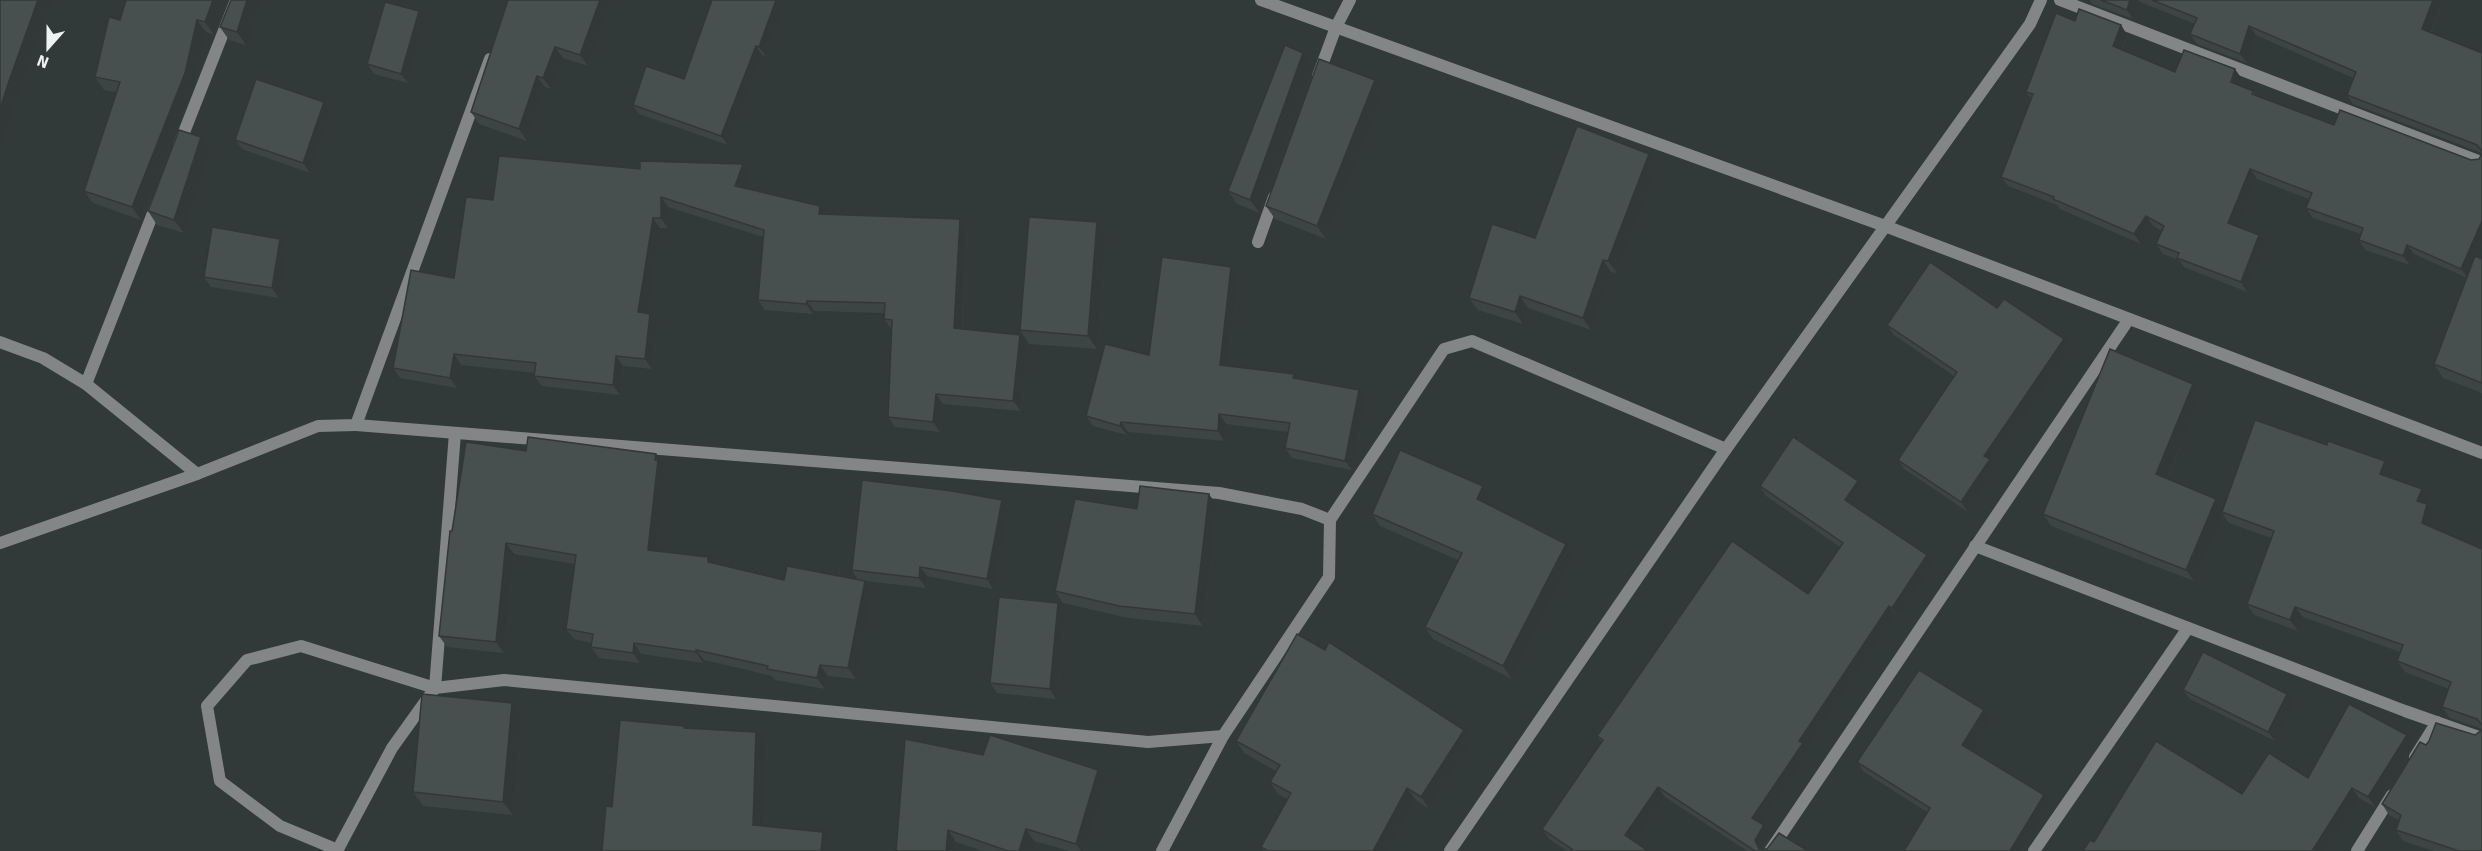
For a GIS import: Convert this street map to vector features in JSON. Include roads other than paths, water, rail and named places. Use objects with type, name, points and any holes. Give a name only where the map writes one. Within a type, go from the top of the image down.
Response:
[{"type":"street","points":[[176,154],[236,0]]},
{"type":"street","points":[[1261,0],[1885,226],[2482,453]]},
{"type":"street","points":[[1313,92],[1336,27],[1350,0]]},
{"type":"street","points":[[1450,851],[1726,449],[2030,24],[2041,0]]},
{"type":"street","points":[[2060,0],[2481,162]]},
{"type":"street","points":[[356,425],[495,45]]},
{"type":"street","points":[[86,384],[163,186]]},
{"type":"street","points":[[1258,242],[1277,188]]},
{"type":"street","points":[[1770,851],[2129,319]]},
{"type":"street","points":[[1162,851],[1223,736],[1329,577],[1330,520],[1444,349],[1472,341],[1726,449]]},
{"type":"street","points":[[0,342],[43,358],[86,384],[197,474]]},
{"type":"street","points":[[0,543],[197,474],[318,426],[356,425],[1219,493],[1302,509],[1330,520]]},
{"type":"street","points":[[454,433],[435,688],[392,748],[337,850],[280,826],[220,782],[207,706],[247,660],[301,646],[435,688],[504,680],[1148,742],[1223,736]]},
{"type":"street","points":[[1975,546],[2482,738]]},
{"type":"street","points":[[2034,851],[2188,628]]},
{"type":"street","points":[[2357,851],[2437,722]]}]
